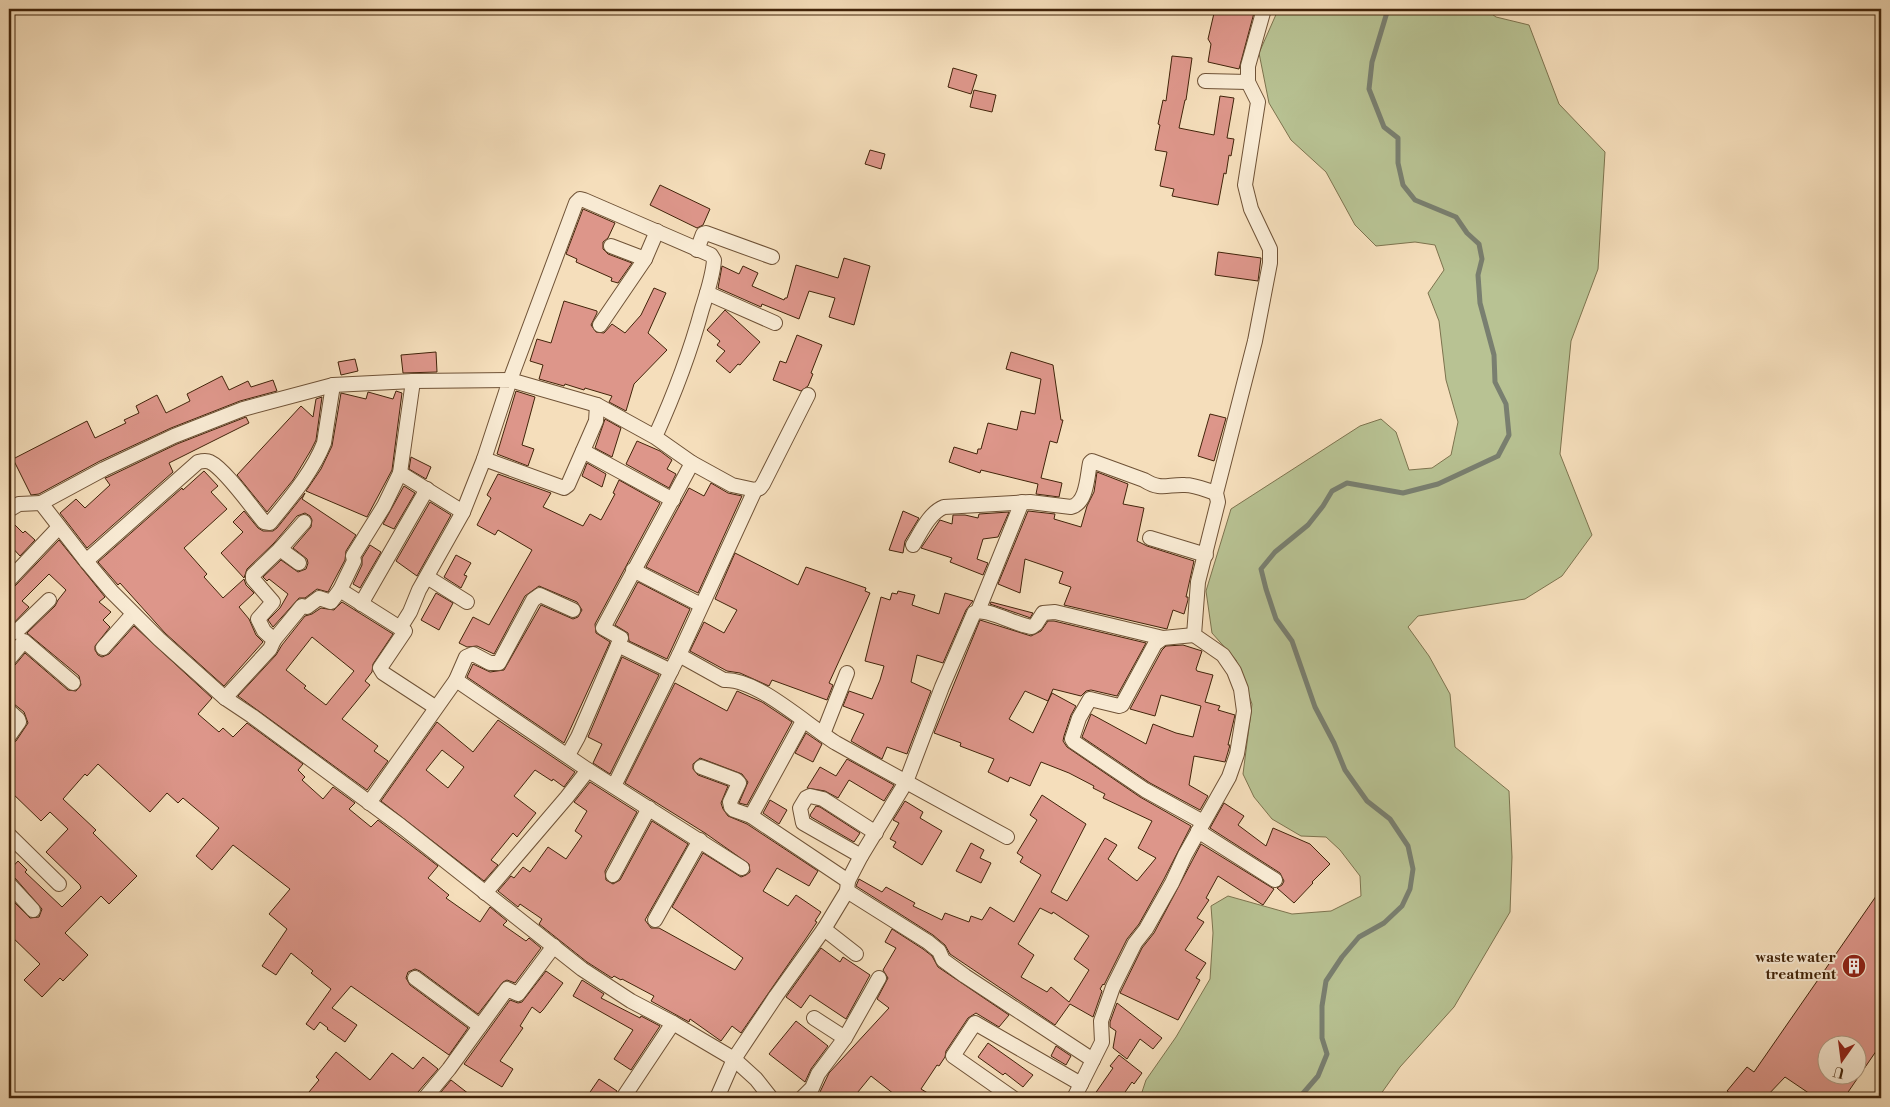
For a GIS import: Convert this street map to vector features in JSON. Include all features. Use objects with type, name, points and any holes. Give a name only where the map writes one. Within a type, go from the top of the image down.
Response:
[{"type":"street","points":[[1194,635],[1198,582],[1218,502],[1216,493],[1255,341],[1270,264],[1270,249],[1251,209],[1245,185],[1258,102],[1248,82],[1248,66],[1264,9]]},
{"type":"street","points":[[1205,81],[1248,82]]},
{"type":"street","points":[[400,628],[463,512],[484,459],[510,380],[578,201],[584,200],[711,255],[714,260],[707,293],[690,352],[675,393],[655,437]]},
{"type":"street","points":[[600,325],[645,259],[657,232]]},
{"type":"street","points":[[697,250],[703,234],[706,233],[772,257]]},
{"type":"street","points":[[611,246],[645,259]]},
{"type":"street","points":[[707,293],[775,323]]},
{"type":"street","points":[[9,510],[19,504],[41,503],[104,469],[174,436],[243,409],[333,385],[412,381],[510,380],[597,405],[655,437],[692,464],[732,485],[755,490],[760,488],[808,394]]},
{"type":"street","points":[[225,698],[270,649],[274,640],[302,606],[307,607],[319,598],[331,602],[340,590],[354,561],[353,556],[384,506],[400,473],[412,381]]},
{"type":"street","points":[[86,561],[198,462],[210,461],[220,469],[264,522],[270,523],[302,482],[324,443],[333,385]]},
{"type":"street","points":[[484,459],[564,488],[568,485],[596,421],[597,405]]},
{"type":"street","points":[[583,451],[672,500]]},
{"type":"street","points":[[913,545],[927,523],[940,509],[1022,502],[1076,506],[1081,501],[1092,461],[1144,480],[1151,485],[1170,487],[1188,484],[1216,493]]},
{"type":"street","points":[[568,756],[622,638],[603,628],[692,464]]},
{"type":"street","points":[[400,473],[463,512]]},
{"type":"street","points":[[361,604],[427,489]]},
{"type":"street","points":[[614,786],[679,655],[755,490]]},
{"type":"street","points":[[717,1098],[734,1059],[824,929],[861,856],[906,782],[942,687],[972,617],[978,611],[1022,502]]},
{"type":"street","points":[[41,503],[86,561],[133,614],[193,671],[225,698],[401,826],[582,969],[631,1001],[673,1022],[734,1059],[756,1079],[771,1098]]},
{"type":"street","points":[[274,640],[264,631],[258,619],[273,602],[253,579],[253,575],[304,522]]},
{"type":"street","points":[[9,580],[60,528]]},
{"type":"street","points":[[1150,538],[1206,555]]},
{"type":"street","points":[[280,549],[299,563]]},
{"type":"street","points":[[633,570],[701,605]]},
{"type":"street","points":[[427,577],[467,602]]},
{"type":"street","points":[[340,590],[405,631],[380,668],[380,671],[435,707]]},
{"type":"street","points":[[369,803],[435,707],[456,680],[466,657],[473,654],[490,663],[499,663],[536,597],[540,595],[573,610]]},
{"type":"street","points":[[9,659],[16,633],[49,600]]},
{"type":"street","points":[[978,611],[984,611],[1032,627],[1043,613],[1055,612],[1163,638],[1194,635],[1223,654],[1234,671],[1241,689],[1244,711],[1233,769],[1146,930],[1135,942],[1113,987],[1101,1021],[1102,1042],[1074,1098]]},
{"type":"street","points":[[103,648],[133,614]]},
{"type":"street","points":[[16,633],[74,683]]},
{"type":"street","points":[[1163,638],[1155,644],[1122,705],[1119,706],[1090,699],[1079,718],[1072,739],[1275,880]]},
{"type":"street","points":[[618,645],[671,671]]},
{"type":"street","points":[[679,655],[724,680],[743,683],[784,705],[803,721],[823,734],[1007,837]]},
{"type":"street","points":[[823,734],[847,673]]},
{"type":"street","points":[[456,680],[588,770],[742,868]]},
{"type":"street","points":[[9,711],[19,722],[9,736]]},
{"type":"street","points":[[751,816],[803,721]]},
{"type":"street","points":[[701,767],[736,780],[739,783],[730,802],[734,810],[751,816],[928,942],[938,951],[943,960],[965,976],[1093,1060]]},
{"type":"street","points":[[485,893],[588,770]]},
{"type":"street","points":[[861,856],[803,823],[800,808],[806,798],[810,796],[822,799],[876,833]]},
{"type":"street","points":[[613,875],[650,808]]},
{"type":"street","points":[[9,835],[59,884]]},
{"type":"street","points":[[655,920],[700,840]]},
{"type":"street","points":[[9,884],[33,910]]},
{"type":"street","points":[[824,929],[856,954]]},
{"type":"street","points":[[425,1098],[507,989],[518,994],[554,946]]},
{"type":"street","points":[[415,978],[480,1026]]},
{"type":"street","points":[[802,1098],[812,1088],[818,1074],[845,1038],[879,978]]},
{"type":"street","points":[[814,1018],[845,1038]]},
{"type":"street","points":[[623,1098],[673,1022]]},
{"type":"street","points":[[1013,1098],[953,1056],[975,1023],[1081,1084]]},
{"type":"green space","points":[[1485,9],[1496,17],[1529,25],[1559,104],[1605,152],[1598,269],[1571,341],[1560,454],[1592,535],[1562,576],[1525,599],[1418,616],[1408,627],[1429,656],[1450,694],[1455,747],[1509,791],[1512,857],[1510,912],[1454,1007],[1400,1067],[1378,1098],[1140,1098],[1146,1080],[1176,1037],[1210,979],[1213,933],[1211,906],[1228,896],[1292,914],[1331,911],[1361,896],[1360,876],[1340,850],[1326,837],[1301,836],[1272,819],[1254,797],[1243,774],[1252,704],[1236,660],[1212,633],[1206,591],[1231,509],[1360,426],[1381,419],[1396,432],[1409,470],[1432,468],[1451,455],[1458,422],[1446,380],[1439,321],[1428,293],[1444,270],[1435,245],[1415,242],[1376,246],[1355,225],[1326,172],[1291,140],[1269,103],[1259,53],[1278,10]]},
{"type":"building","points":[[1215,9],[1255,9],[1239,69],[1208,62],[1211,44],[1208,39]]},
{"type":"building","points":[[1172,56],[1192,58],[1186,100],[1179,128],[1214,135],[1220,96],[1234,98],[1227,138],[1234,139],[1226,174],[1224,173],[1218,205],[1172,196],[1174,189],[1160,186],[1167,152],[1155,150],[1163,100],[1166,101]]},
{"type":"building","points":[[953,68],[977,75],[971,94],[948,87]]},
{"type":"building","points":[[974,90],[996,95],[992,112],[970,107]]},
{"type":"building","points":[[870,150],[885,154],[881,169],[865,164]]},
{"type":"building","points":[[660,185],[710,209],[703,225],[697,228],[650,205]]},
{"type":"building","points":[[583,209],[615,223],[608,238],[603,242],[603,249],[608,254],[632,263],[618,283],[611,281],[612,278],[576,262],[577,259],[566,254]]},
{"type":"building","points":[[1218,252],[1261,258],[1258,281],[1215,275]]},
{"type":"building","points":[[844,258],[870,266],[854,325],[829,317],[835,298],[809,291],[799,319],[762,304],[761,307],[718,288],[722,266],[739,274],[743,266],[758,273],[752,286],[784,300],[787,298],[796,265],[838,278]]},
{"type":"building","points":[[654,288],[666,293],[648,333],[667,350],[634,384],[626,411],[609,402],[612,396],[585,388],[584,390],[539,379],[543,365],[530,361],[537,339],[551,343],[564,301],[597,311],[591,325],[596,332],[604,333],[612,324],[625,333],[641,315]]},
{"type":"building","points":[[725,310],[760,342],[740,365],[738,364],[730,373],[716,361],[725,351],[717,345],[720,341],[707,330]]},
{"type":"building","points":[[797,335],[822,345],[808,386],[801,391],[773,380],[780,361],[786,363]]},
{"type":"building","points":[[436,352],[437,372],[403,373],[401,355]]},
{"type":"building","points":[[1011,352],[1053,365],[1061,420],[1063,420],[1057,443],[1050,441],[1041,478],[1062,483],[1059,497],[1036,494],[1038,484],[981,470],[980,473],[949,462],[954,447],[977,454],[978,449],[981,449],[988,423],[1017,430],[1021,411],[1035,414],[1041,379],[1006,369]]},
{"type":"building","points":[[355,359],[358,371],[341,375],[338,362]]},
{"type":"building","points":[[222,376],[229,390],[248,381],[251,387],[273,380],[277,391],[240,401],[171,428],[100,461],[39,494],[31,495],[13,459],[87,421],[95,438],[126,423],[124,420],[139,413],[136,406],[157,395],[166,413],[190,401],[187,394]]},
{"type":"building","points":[[396,391],[402,393],[392,470],[367,517],[306,491],[321,469],[332,446],[341,393],[366,399],[368,392],[393,399]]},
{"type":"building","points":[[516,391],[535,397],[522,445],[534,449],[528,466],[497,454]]},
{"type":"building","points":[[322,397],[316,440],[293,480],[267,512],[237,475],[301,406],[313,417],[316,399]]},
{"type":"building","points":[[1210,414],[1226,418],[1214,461],[1198,456]]},
{"type":"building","points":[[246,417],[249,423],[169,463],[173,472],[87,548],[60,513],[76,499],[85,508],[110,485],[105,478],[177,444]]},
{"type":"building","points":[[605,419],[621,428],[612,457],[595,448]]},
{"type":"building","points":[[637,441],[660,451],[672,460],[667,469],[676,474],[669,488],[626,464]]},
{"type":"building","points":[[411,457],[431,467],[426,479],[409,469]]},
{"type":"building","points":[[587,463],[606,474],[602,487],[582,476]]},
{"type":"building","points":[[204,471],[218,486],[211,492],[227,509],[184,548],[207,574],[204,577],[223,598],[244,579],[246,585],[254,593],[239,607],[249,619],[256,635],[263,642],[224,686],[165,633],[120,583],[118,585],[98,562]]},
{"type":"building","points":[[1097,472],[1128,484],[1123,504],[1144,508],[1137,541],[1194,561],[1184,614],[1173,610],[1167,629],[1064,605],[1071,587],[1059,583],[1063,572],[1025,559],[1020,593],[998,584],[1028,511],[1055,514],[1054,519],[1081,527],[1087,506],[1094,492]]},
{"type":"building","points":[[498,474],[551,493],[543,507],[583,526],[590,514],[601,520],[615,494],[613,493],[619,480],[660,503],[595,624],[596,633],[610,642],[564,743],[467,677],[473,664],[490,672],[504,670],[541,605],[573,619],[578,617],[582,610],[577,602],[539,586],[525,596],[494,654],[477,646],[467,647],[459,643],[473,617],[489,625],[532,550],[498,530],[495,535],[477,525],[491,498],[487,495]]},
{"type":"building","points":[[711,483],[728,493],[742,496],[698,593],[646,567],[689,488],[704,496]]},
{"type":"building","points":[[404,486],[415,493],[394,529],[383,524]]},
{"type":"building","points":[[305,493],[302,499],[356,535],[346,551],[345,560],[328,592],[317,589],[305,598],[299,598],[273,627],[268,620],[280,608],[288,594],[269,579],[267,581],[263,577],[281,560],[298,572],[306,569],[307,559],[293,548],[311,527],[312,520],[310,516],[305,513],[297,516],[274,543],[247,569],[244,578],[221,553],[243,532],[233,522],[244,511],[258,528],[263,531],[273,531]]},
{"type":"building","points":[[430,502],[451,515],[417,576],[396,561]]},
{"type":"building","points":[[903,511],[919,518],[905,541],[903,553],[889,550]]},
{"type":"building","points":[[1009,512],[998,537],[983,539],[977,559],[988,563],[983,575],[950,562],[952,558],[921,548],[940,520],[952,524],[953,515],[978,518],[979,514]]},
{"type":"building","points":[[9,519],[23,533],[25,531],[35,540],[20,556],[9,544]]},
{"type":"building","points":[[59,540],[105,597],[99,602],[111,612],[103,620],[110,627],[95,646],[98,655],[102,657],[109,654],[134,626],[212,698],[198,714],[219,732],[223,728],[233,737],[247,723],[303,764],[298,770],[305,777],[302,780],[323,799],[333,787],[355,803],[349,809],[371,827],[378,820],[438,866],[428,878],[449,895],[446,898],[480,922],[490,907],[507,921],[503,925],[526,941],[529,938],[541,948],[515,983],[507,980],[503,982],[478,1014],[420,971],[415,969],[408,972],[406,978],[410,985],[468,1028],[449,1055],[351,986],[332,1008],[357,1025],[345,1042],[320,1022],[314,1030],[306,1024],[331,989],[291,953],[276,975],[262,966],[287,929],[269,914],[290,889],[233,845],[212,870],[196,856],[219,828],[183,798],[178,803],[167,793],[150,812],[98,764],[87,776],[85,774],[63,799],[96,830],[93,833],[137,876],[109,904],[101,896],[65,933],[88,955],[63,981],[60,978],[42,997],[24,980],[40,964],[9,934],[9,897],[30,918],[39,917],[42,909],[15,878],[9,875],[9,871],[18,861],[27,870],[25,872],[62,907],[81,888],[46,852],[68,829],[50,812],[41,821],[9,790],[9,745],[16,741],[28,723],[24,712],[9,702],[9,668],[15,665],[25,653],[68,690],[76,691],[81,685],[79,676],[27,633],[55,606],[66,590],[49,574],[22,601],[29,607],[9,628],[9,589],[15,586]]},
{"type":"building","points":[[370,545],[381,552],[360,588],[353,584],[362,565],[362,558]]},
{"type":"building","points":[[735,553],[798,585],[806,567],[866,588],[865,591],[870,593],[829,683],[833,685],[827,700],[772,680],[769,686],[740,673],[727,671],[690,651],[704,622],[724,633],[737,610],[715,599]]},
{"type":"building","points":[[456,555],[471,563],[464,575],[467,576],[461,588],[444,577]]},
{"type":"building","points":[[638,582],[690,609],[667,659],[629,641],[628,633],[615,625]]},
{"type":"building","points":[[898,591],[915,595],[912,605],[939,614],[945,593],[973,601],[966,610],[943,663],[917,655],[911,682],[931,691],[907,754],[887,747],[882,759],[851,741],[864,714],[843,706],[849,691],[872,699],[884,666],[865,661],[881,597],[890,600],[892,593],[897,594]]},
{"type":"building","points":[[436,593],[453,603],[439,630],[421,620]]},
{"type":"building","points":[[342,602],[393,634],[373,664],[372,672],[365,681],[370,685],[342,719],[378,746],[374,751],[388,761],[367,790],[238,696],[276,655],[305,616],[321,608],[334,610]],"holes":[[[312,637],[354,671],[326,705],[304,688],[306,686],[286,670]]]},
{"type":"building","points":[[991,602],[1033,613],[1030,618],[990,604]]},
{"type":"building","points":[[980,620],[1031,636],[1041,631],[1048,621],[1054,621],[1146,643],[1117,696],[1091,690],[1086,691],[1081,696],[1053,689],[1048,701],[1025,691],[1009,719],[1033,733],[1052,693],[1076,706],[1064,736],[1063,741],[1067,747],[1140,797],[1191,826],[1139,924],[1127,939],[1104,985],[1100,989],[1102,991],[1093,1017],[1070,1004],[1055,1025],[950,954],[945,945],[933,935],[856,886],[859,879],[882,892],[886,887],[915,903],[913,906],[942,920],[945,913],[969,922],[971,916],[982,920],[990,907],[1014,922],[1041,875],[1020,862],[1023,857],[1017,853],[1037,820],[1030,815],[1042,795],[1086,824],[1051,892],[1067,901],[1105,838],[1117,845],[1108,859],[1137,881],[1156,858],[1138,848],[1152,821],[1103,798],[1105,794],[1093,788],[1094,786],[1069,773],[1041,762],[1030,786],[1010,777],[1008,782],[988,772],[994,759],[960,746],[961,743],[934,733]],"holes":[[[1040,908],[1052,914],[1053,912],[1089,936],[1074,959],[1089,970],[1069,1002],[1051,987],[1047,992],[1021,977],[1034,955],[1018,944]]]},
{"type":"building","points":[[1183,645],[1202,651],[1196,669],[1197,671],[1213,675],[1205,702],[1220,706],[1218,710],[1235,715],[1225,762],[1194,756],[1189,785],[1208,796],[1200,810],[1150,783],[1082,737],[1091,714],[1146,744],[1153,724],[1193,737],[1201,706],[1161,695],[1155,716],[1130,709],[1162,650],[1166,646]]},
{"type":"building","points":[[622,657],[659,675],[610,774],[593,763],[602,744],[588,737]]},
{"type":"building","points":[[675,683],[727,711],[737,691],[762,702],[792,722],[747,805],[739,803],[748,782],[742,774],[700,758],[693,764],[693,769],[698,775],[728,786],[721,803],[728,816],[747,824],[818,871],[809,886],[777,868],[763,891],[788,906],[796,895],[821,912],[815,921],[817,922],[741,1033],[732,1026],[721,1041],[690,1019],[689,1022],[651,1001],[654,996],[622,979],[614,976],[612,978],[587,962],[539,924],[542,919],[520,904],[518,907],[498,891],[511,876],[514,878],[523,867],[530,872],[548,847],[566,859],[582,836],[575,831],[587,811],[574,802],[590,782],[637,812],[605,871],[606,880],[613,884],[620,880],[652,821],[688,844],[645,920],[651,928],[659,928],[735,970],[743,958],[672,907],[703,853],[741,877],[750,872],[749,864],[705,833],[625,783]]},
{"type":"building","points":[[498,720],[575,772],[564,787],[535,770],[514,796],[536,813],[517,837],[513,833],[491,860],[498,865],[484,881],[381,801],[437,722],[473,752]],"holes":[[[442,750],[464,767],[448,788],[426,770]]]},
{"type":"building","points":[[806,733],[822,744],[813,762],[795,753]]},
{"type":"building","points":[[847,759],[894,785],[884,801],[849,780],[838,798],[825,791],[807,788],[820,767],[836,776]]},
{"type":"building","points":[[770,800],[787,810],[779,824],[763,813]]},
{"type":"building","points":[[905,801],[923,812],[920,818],[942,831],[922,865],[893,847],[896,842],[890,839],[899,823],[893,820]]},
{"type":"building","points":[[1224,803],[1244,816],[1238,825],[1266,846],[1273,828],[1310,844],[1330,864],[1294,903],[1277,888],[1284,881],[1280,873],[1210,828]]},
{"type":"building","points":[[816,806],[860,833],[854,842],[811,817],[810,815]]},
{"type":"building","points":[[971,843],[984,850],[980,858],[991,863],[981,883],[956,871]]},
{"type":"building","points":[[1201,844],[1274,889],[1263,905],[1218,876],[1206,898],[1209,900],[1197,918],[1204,922],[1185,950],[1206,963],[1196,978],[1200,980],[1178,1020],[1120,993],[1142,948],[1154,933]]},
{"type":"building","name":"waste water treatment","points":[[1881,889],[1881,1044],[1868,1063],[1868,1034],[1818,1034],[1818,1084],[1854,1084],[1844,1098],[1816,1098],[1785,1077],[1765,1098],[1737,1098],[1727,1091],[1747,1067],[1754,1072]]},
{"type":"building","points":[[892,929],[932,956],[938,967],[1009,1015],[999,1027],[976,1013],[968,1018],[946,1051],[945,1057],[939,1066],[937,1065],[921,1089],[936,1098],[899,1098],[871,1076],[853,1098],[814,1098],[820,1092],[829,1073],[889,1008],[877,999],[888,978],[883,970],[896,948],[885,942]]},
{"type":"building","points":[[821,948],[840,962],[843,957],[870,975],[846,1019],[810,995],[801,1008],[786,997]]},
{"type":"building","points":[[546,971],[563,983],[540,1013],[532,1007],[520,1026],[523,1028],[500,1061],[513,1069],[502,1087],[464,1064],[510,1000],[518,1003],[522,1002]]},
{"type":"building","points":[[582,980],[604,994],[601,998],[660,1026],[631,1070],[614,1059],[633,1030],[573,996]]},
{"type":"building","points":[[1117,1003],[1162,1038],[1153,1049],[1140,1039],[1127,1059],[1113,1048],[1116,1031],[1110,1027],[1110,1022]]},
{"type":"building","points":[[796,1021],[828,1046],[811,1069],[805,1082],[769,1054]]},
{"type":"building","points":[[988,1043],[1033,1075],[1023,1087],[1005,1073],[1003,1075],[978,1057]]},
{"type":"building","points":[[1056,1046],[1071,1056],[1066,1065],[1051,1056]]},
{"type":"building","points":[[336,1052],[370,1080],[392,1053],[413,1069],[423,1057],[438,1069],[418,1092],[416,1098],[304,1098],[319,1080],[316,1077]]},
{"type":"building","points":[[1119,1055],[1142,1073],[1134,1084],[1132,1082],[1121,1098],[1092,1098],[1113,1068],[1110,1066]]},
{"type":"building","points":[[599,1079],[617,1091],[614,1098],[586,1098]]},
{"type":"building","points":[[451,1080],[474,1098],[436,1098]]},
{"type":"waterway","points":[[1299,1098],[1318,1076],[1327,1054],[1322,1038],[1322,1006],[1326,981],[1342,957],[1359,937],[1384,923],[1402,906],[1410,889],[1413,869],[1408,846],[1390,819],[1367,801],[1345,770],[1334,743],[1315,707],[1292,641],[1276,619],[1261,569],[1275,552],[1308,525],[1332,491],[1347,483],[1403,493],[1438,484],[1498,456],[1509,435],[1506,404],[1495,382],[1494,355],[1480,303],[1478,275],[1482,259],[1479,244],[1467,233],[1456,217],[1415,200],[1403,185],[1398,163],[1398,138],[1384,127],[1369,89],[1372,62],[1388,9]]},
{"type":"place","name":"waste water treatment","points":[[1854,966]]}]
